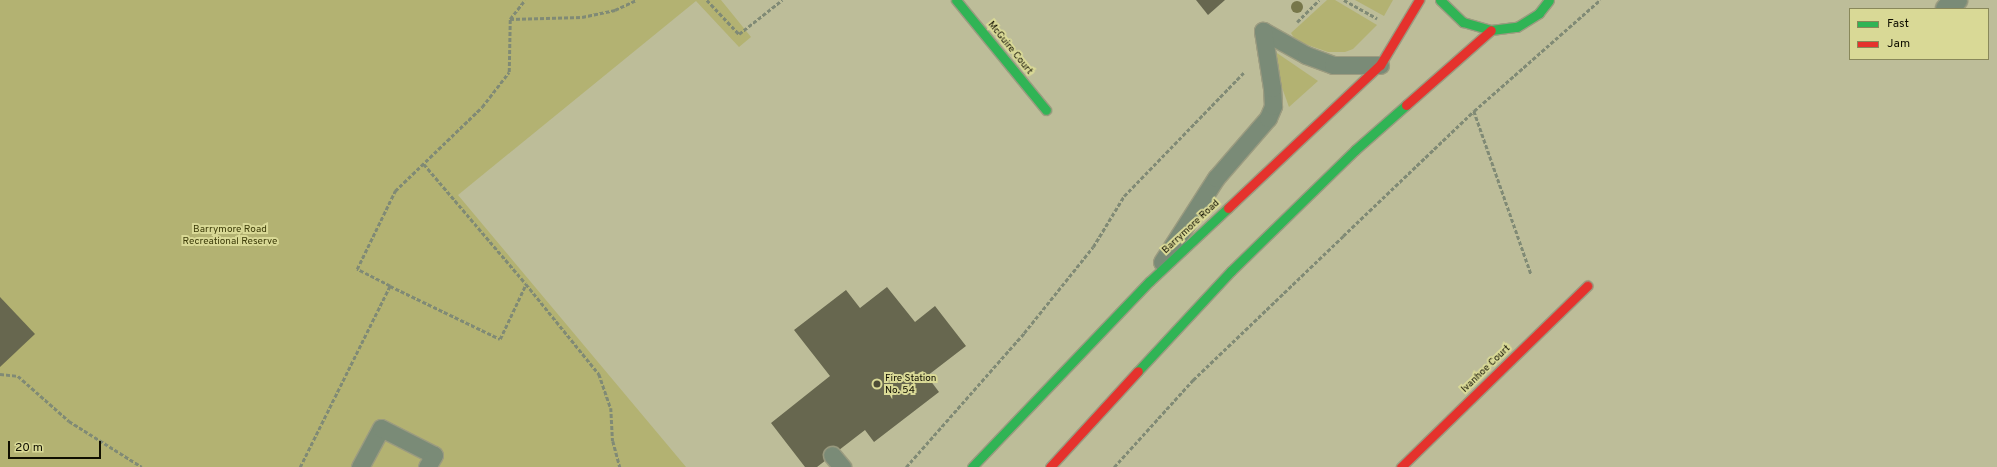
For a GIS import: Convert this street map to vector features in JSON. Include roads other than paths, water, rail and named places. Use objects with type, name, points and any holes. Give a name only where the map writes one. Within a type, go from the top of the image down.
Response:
[{"type":"street","name":"McGuire Court","points":[[956,0],[1046,110]]},
{"type":"street","name":"Barrymore Road","points":[[972,467],[1150,281],[1380,65],[1419,0]]},
{"type":"street","points":[[1440,0],[1463,22],[1490,30],[1517,27],[1539,13],[1549,0]]},
{"type":"street","points":[[1948,8],[1956,0]]},
{"type":"street","points":[[1050,467],[1237,266],[1355,150],[1490,30]]},
{"type":"street","name":"Ivanhoe Court","points":[[1401,467],[1586,286]]},
{"type":"lane","points":[[1150,281],[1216,178],[1268,118],[1273,106],[1264,31],[1279,40],[1333,65],[1380,65]]},
{"type":"lane","points":[[360,467],[381,428],[434,455],[427,467]]},
{"type":"place","name":"Fire Station No. 54","points":[[877,384]]},
{"type":"park label","name":"Barrymore Road Recreational Reserve","points":[[230,234]]}]
